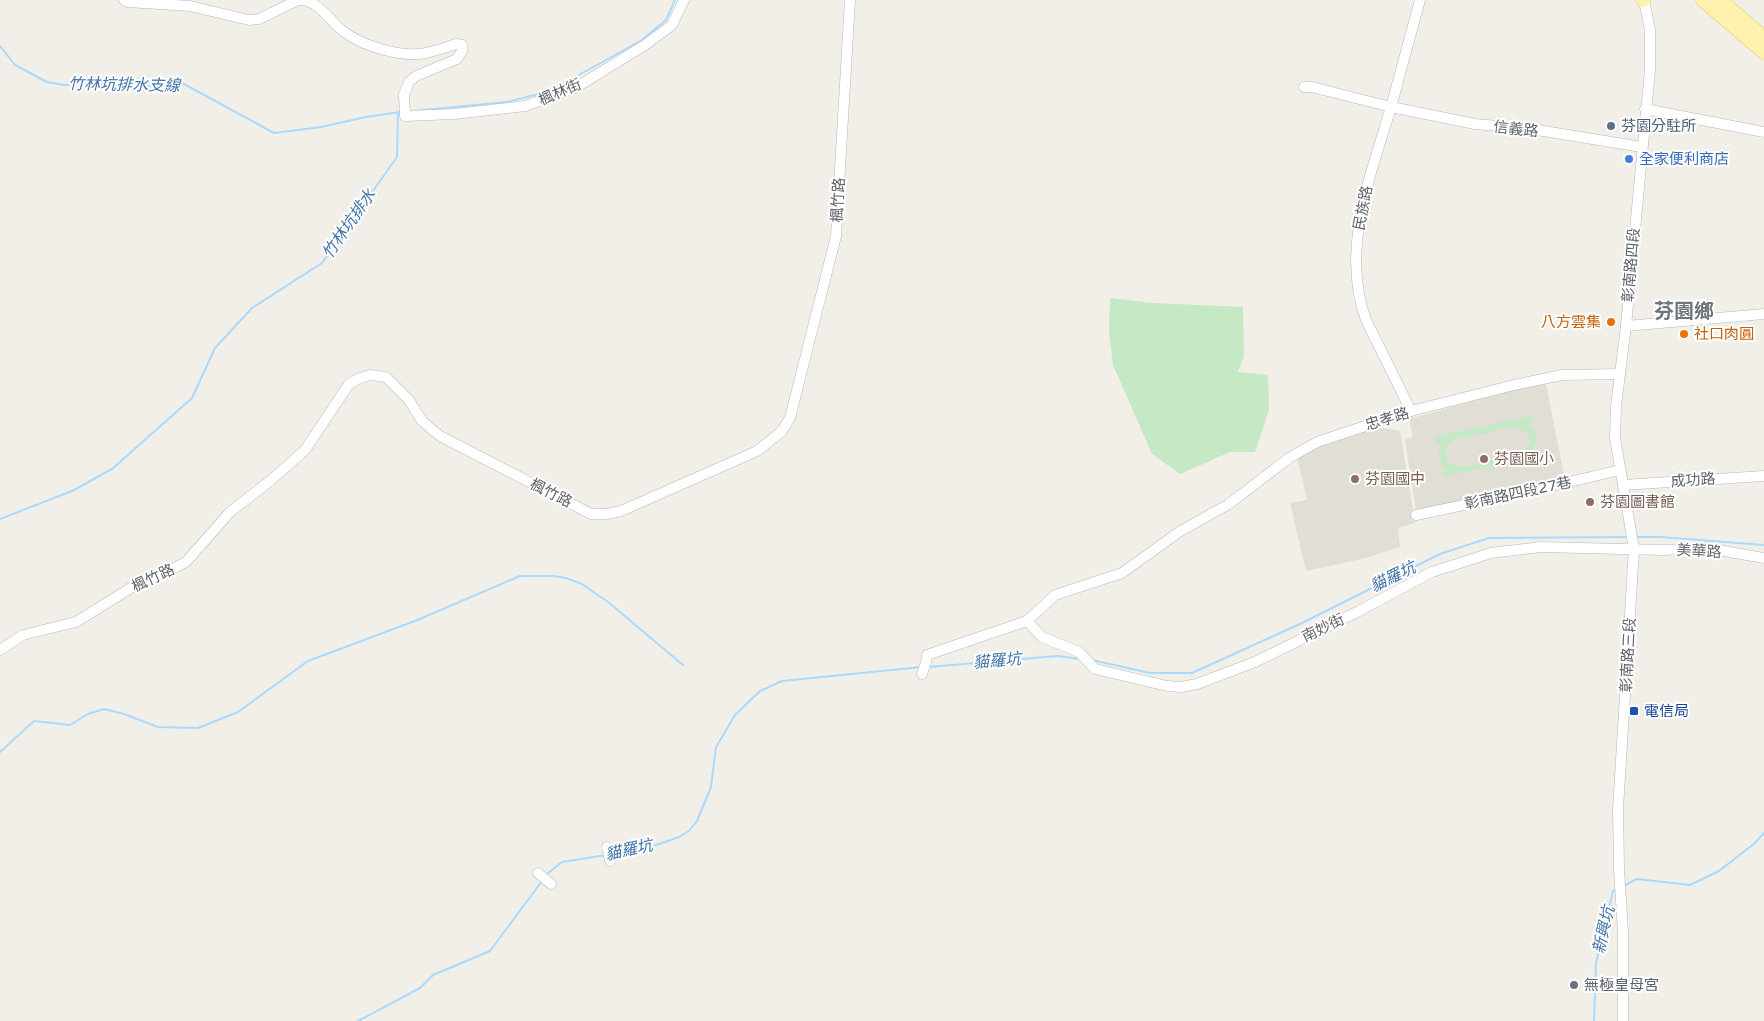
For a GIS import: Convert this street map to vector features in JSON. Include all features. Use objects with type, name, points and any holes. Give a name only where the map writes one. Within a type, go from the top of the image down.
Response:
[{"type":"main road","points":[[1703,0],[1764,52]]},
{"type":"main road","points":[[1720,0],[1764,38]]},
{"type":"street","points":[[124,0],[128,2],[190,6],[249,20],[259,19],[300,0]]},
{"type":"street","name":"楓林街","points":[[300,0],[317,5],[343,32],[365,44],[396,52],[418,54],[456,44],[462,45],[462,51],[457,59],[416,76],[409,82],[404,94],[406,116],[454,114],[525,106],[575,88],[645,45],[672,25],[684,0]]},
{"type":"street","name":"楓竹路","points":[[0,650],[23,635],[76,622],[134,586],[186,562],[230,512],[270,481],[305,450],[348,384],[370,375],[386,377],[409,400],[422,421],[440,436],[591,514],[607,514],[622,511],[757,451],[781,432],[790,418],[836,236],[850,0]]},
{"type":"street","name":"民族路","points":[[1412,411],[1361,307],[1356,262],[1359,222],[1420,0]]},
{"type":"street","name":"彰南路四段","points":[[1630,528],[1615,438],[1616,406],[1626,326],[1650,70],[1650,30],[1644,0]]},
{"type":"street","name":"信義路","points":[[1304,87],[1312,87],[1391,107],[1475,124],[1642,146]]},
{"type":"street","points":[[1645,109],[1764,132]]},
{"type":"street","points":[[1626,326],[1764,314]]},
{"type":"street","name":"忠孝路","points":[[1027,621],[1054,596],[1122,573],[1179,532],[1229,504],[1289,458],[1317,442],[1412,411],[1514,385],[1562,375],[1620,374]]},
{"type":"street","name":"彰南路四段27巷","points":[[1416,515],[1620,470]]},
{"type":"street","name":"成功路","points":[[1623,485],[1764,476]]},
{"type":"street","name":"彰南路三段","points":[[1622,1021],[1623,932],[1618,809],[1634,549],[1630,528]]},
{"type":"street","name":"南妙街","points":[[1027,621],[1042,637],[1080,652],[1095,669],[1167,686],[1181,687],[1197,684],[1255,662],[1421,578],[1466,560],[1491,553],[1541,547],[1634,549]]},
{"type":"street","name":"美華路","points":[[1634,549],[1707,548],[1764,558]]},
{"type":"street","points":[[922,674],[926,659],[1027,621]]},
{"type":"street","points":[[607,847],[610,861]]},
{"type":"street","points":[[538,873],[551,884]]},
{"type":"shaded area","name":"芬園國小","points":[[1546,384],[1565,480],[1416,511],[1405,439],[1413,437],[1409,419],[1519,388]]},
{"type":"shaded area","name":"芬園國中","points":[[1378,427],[1400,431],[1415,523],[1398,528],[1400,547],[1366,558],[1306,571],[1290,503],[1307,500],[1297,457],[1319,445]]},
{"type":"green space","points":[[1110,298],[1153,303],[1243,307],[1244,356],[1238,372],[1268,375],[1269,410],[1255,452],[1230,452],[1180,474],[1152,454],[1113,365],[1109,331]]},
{"type":"green space","points":[[1532,416],[1533,422],[1527,424],[1531,425],[1535,431],[1536,441],[1532,451],[1537,450],[1538,456],[1443,477],[1443,472],[1449,471],[1440,462],[1439,451],[1442,443],[1437,443],[1436,436]],"holes":[[[1514,427],[1523,430],[1529,437],[1530,444],[1523,453],[1462,467],[1452,464],[1445,455],[1449,444],[1456,439]]]},
{"type":"waterway","name":"竹林坑排水","points":[[413,111],[507,102],[550,91],[642,40],[666,20],[675,0]]},
{"type":"waterway","name":"竹林坑排水支線","points":[[0,46],[15,65],[47,82],[64,85],[102,83],[135,87],[184,84],[274,133],[321,127],[400,112]]},
{"type":"waterway","name":"竹林坑排水","points":[[0,519],[72,491],[112,469],[192,398],[215,348],[252,308],[322,263],[397,157],[398,112]]},
{"type":"waterway","name":"貓羅坑","points":[[1092,660],[1150,673],[1192,673],[1302,623],[1440,554],[1489,538],[1629,537]]},
{"type":"waterway","name":"貓羅坑","points":[[1636,537],[1661,537],[1764,545]]},
{"type":"waterway","points":[[0,752],[34,721],[70,725],[88,714],[104,709],[124,714],[158,727],[198,728],[238,712],[308,661],[415,621],[520,576],[553,576],[566,578],[582,584],[608,602],[683,665]]},
{"type":"waterway","name":"貓羅坑","points":[[928,667],[1058,656],[1080,659]]},
{"type":"waterway","name":"貓羅坑","points":[[613,854],[642,850],[679,837],[689,831],[697,821],[711,787],[716,747],[735,715],[760,691],[782,681],[921,667]]},
{"type":"waterway","name":"新興坑","points":[[1625,885],[1637,879],[1690,885],[1719,871],[1755,843],[1764,833]]},
{"type":"waterway","name":"貓羅坑","points":[[546,875],[562,862],[606,855]]},
{"type":"waterway","name":"貓羅坑","points":[[358,1021],[420,988],[433,975],[490,951],[542,881]]},
{"type":"waterway","name":"新興坑","points":[[1594,1021],[1596,963],[1613,891],[1616,890]]},
{"type":"place","name":"芬園分駐所","points":[[1611,126]]},
{"type":"place","name":"全家便利商店","points":[[1629,159]]},
{"type":"place","name":"八方雲集","points":[[1611,322]]},
{"type":"place","name":"社口肉圓","points":[[1684,334]]},
{"type":"place","name":"芬園國小","points":[[1484,459]]},
{"type":"place","name":"芬園國中","points":[[1355,479]]},
{"type":"place","name":"芬園圖書館","points":[[1590,502]]},
{"type":"place","name":"電信局","points":[[1634,711]]},
{"type":"place","name":"無極皇母宮","points":[[1574,985]]},
{"type":"district","name":"芬園鄉","points":[[1684,312]]}]
